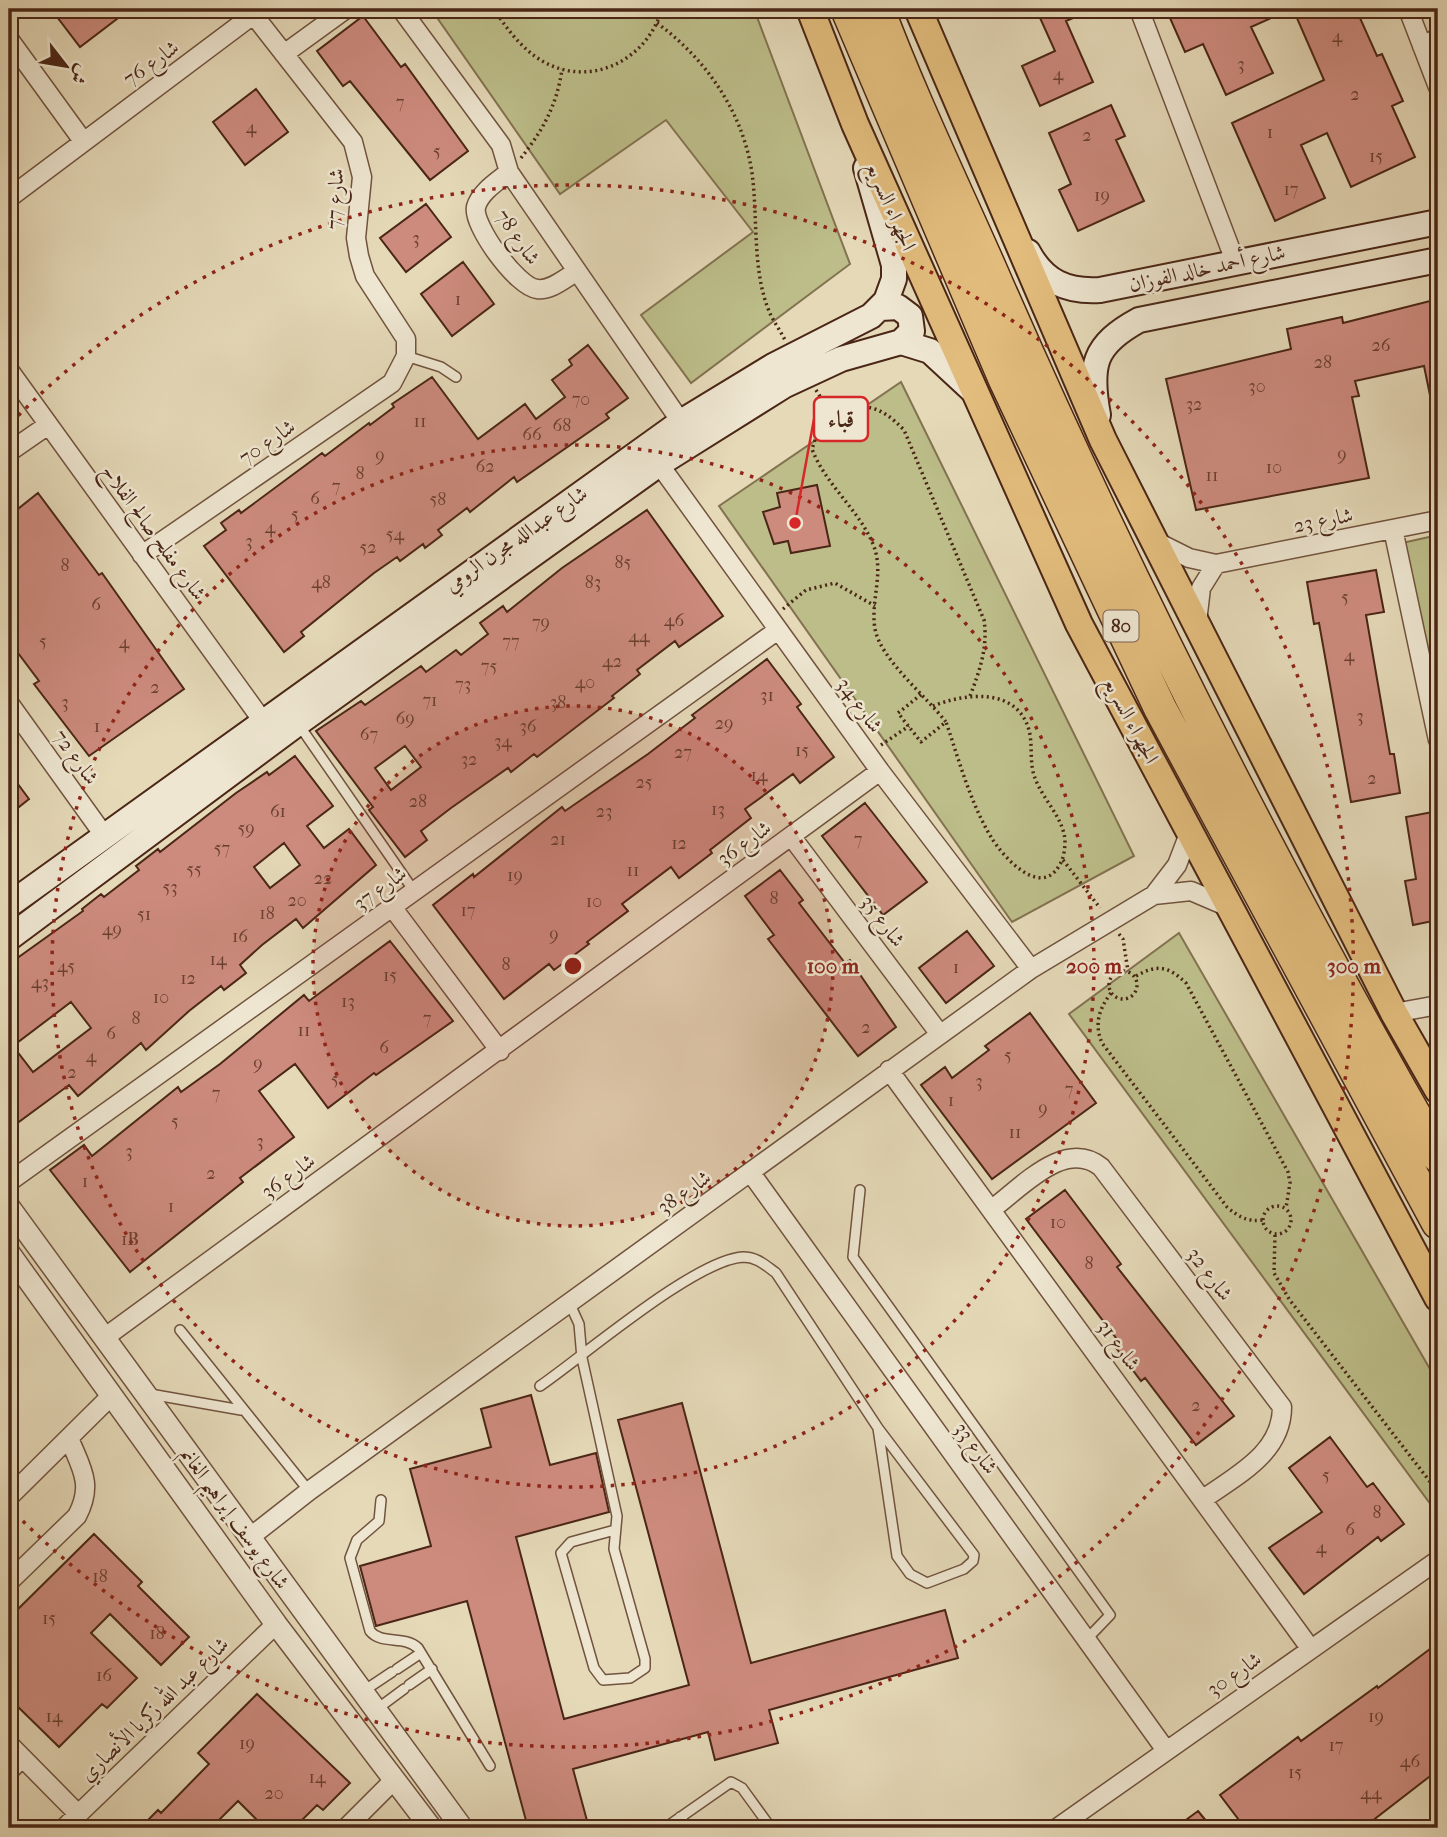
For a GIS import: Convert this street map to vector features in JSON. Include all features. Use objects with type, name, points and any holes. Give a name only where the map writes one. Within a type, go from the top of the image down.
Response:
[{"type":"highway","name":"الجهراء السريع","points":[[847,9],[1005,380],[1160,708],[1438,1223]]},
{"type":"highway","name":"80","points":[[878,9],[1033,366],[1185,690],[1378,1051],[1438,1156]]},
{"type":"main road","name":"الجهراء السريع","points":[[810,9],[855,124],[1079,624],[1438,1298]]},
{"type":"main road","points":[[918,9],[1006,220],[1103,440],[1394,1013],[1438,1090]]},
{"type":"main road","points":[[855,124],[894,265],[891,291],[881,308]]},
{"type":"main road","name":"شارع أحمد خالد الفوزان","points":[[1006,220],[1033,263],[1046,277],[1062,286],[1081,291],[1130,285],[1235,261],[1438,222]]},
{"type":"main road","name":"شارع أحمد خالد الفوزان","points":[[1103,440],[1093,385],[1098,354],[1119,331],[1139,320],[1438,260]]},
{"type":"main road","points":[[1130,285],[1123,290],[1118,307],[1130,320],[1139,320]]},
{"type":"main road","points":[[881,308],[898,307],[910,316],[912,331],[901,342],[930,351],[972,389]]},
{"type":"main road","name":"شارع عبدالله مجرن الرومي","points":[[9,938],[298,723],[881,308]]},
{"type":"main road","name":"شارع عبدالله مجرن الرومي","points":[[9,905],[106,838],[262,720],[681,422],[800,365],[841,359],[901,342]]},
{"type":"street","points":[[284,54],[346,9]]},
{"type":"street","name":"شارع 78","points":[[401,9],[501,145],[509,172],[681,422]]},
{"type":"street","points":[[1139,9],[1235,261]]},
{"type":"street","points":[[1408,9],[1430,42],[1438,87]]},
{"type":"street","name":"شارع 77","points":[[251,12],[353,142],[362,177],[356,238],[359,256],[365,276],[406,339],[406,356]]},
{"type":"street","name":"شارع 76","points":[[9,198],[251,12]]},
{"type":"street","points":[[9,39],[83,141]]},
{"type":"street","name":"شارع 78","points":[[509,172],[479,200],[476,209],[477,221],[515,278],[538,290],[549,288],[576,272]]},
{"type":"street","name":"شارع 70","points":[[142,555],[392,383],[406,356]]},
{"type":"street","name":"شارع مفلح صالح الفلاح","points":[[9,370],[262,720]]},
{"type":"street","points":[[9,452],[48,425]]},
{"type":"street","name":"شارع 34","points":[[659,464],[880,771],[1031,969]]},
{"type":"street","name":"شارع 23","points":[[1151,538],[1175,553],[1216,564],[1438,520]]},
{"type":"street","points":[[1393,529],[1436,711],[1438,740]]},
{"type":"street","points":[[1198,631],[1197,603],[1216,564]]},
{"type":"street","name":"شارع 37","points":[[9,1182],[414,891],[774,625]]},
{"type":"street","name":"شارع 72","points":[[9,703],[106,838]]},
{"type":"street","name":"شارع 36","points":[[104,1338],[880,771]]},
{"type":"street","name":"شارع 38","points":[[249,1538],[309,1491],[751,1173],[939,1032],[1031,969],[1154,895],[1177,865],[1190,831]]},
{"type":"street","name":"شارع 35","points":[[791,836],[939,1032]]},
{"type":"street","name":"شارع 38","points":[[1154,895],[1191,891],[1227,906]]},
{"type":"street","points":[[392,907],[500,1051]]},
{"type":"street","points":[[1394,1013],[1438,1005]]},
{"type":"street","name":"شارع 31","points":[[889,1070],[1310,1648]]},
{"type":"street","name":"شارع 32","points":[[992,1209],[1061,1159],[1092,1159],[1101,1167],[1282,1407],[1278,1431],[1263,1455],[1202,1500]]},
{"type":"street","name":"شارع 33","points":[[751,1173],[1165,1749]]},
{"type":"street","name":"شارع يوسف إبراهيم الغانم","points":[[9,1207],[462,1828]]},
{"type":"street","name":"شارع يوسف إبراهيم الغانم","points":[[9,1253],[276,1624],[431,1828]]},
{"type":"street","points":[[9,1497],[112,1395]]},
{"type":"street","points":[[9,1582],[77,1516],[84,1503],[87,1483],[69,1438]]},
{"type":"street","name":"شارع 30","points":[[1057,1828],[1165,1749],[1438,1560]]},
{"type":"street","name":"شارع عبد الله زكريا الأنصاري","points":[[64,1828],[276,1624]]},
{"type":"street","points":[[9,1744],[15,1764],[78,1814]]},
{"type":"street","points":[[346,1828],[395,1779]]},
{"type":"lane","points":[[406,356],[441,367],[456,377]]},
{"type":"lane","points":[[298,723],[414,891]]},
{"type":"lane","points":[[860,1190],[853,1257],[1110,1615],[1086,1640]]},
{"type":"lane","points":[[540,1386],[688,1279],[723,1260],[745,1257],[760,1261],[776,1273],[878,1428],[974,1555],[973,1561],[964,1569],[927,1583],[910,1574],[897,1556],[878,1428]]},
{"type":"lane","points":[[569,1302],[579,1324],[582,1358],[617,1516],[614,1549],[645,1668],[629,1678],[603,1680],[594,1668],[561,1553],[571,1542],[615,1530]]},
{"type":"lane","points":[[180,1330],[241,1410],[309,1491]]},
{"type":"lane","points":[[144,1393],[241,1410]]},
{"type":"lane","points":[[381,1500],[379,1521],[353,1545],[351,1564],[372,1634],[408,1641],[421,1653],[490,1766]]},
{"type":"lane","points":[[362,1692],[421,1653]]},
{"type":"lane","points":[[376,1710],[432,1669]]},
{"type":"lane","points":[[665,1828],[732,1782],[742,1788],[771,1828]]},
{"type":"lane","points":[[680,1817],[688,1828]]},
{"type":"path","points":[[494,9],[507,30],[541,60],[562,69],[583,73],[615,65],[632,56],[653,33],[662,9]]},
{"type":"path","points":[[657,23],[693,52],[731,106],[742,132],[752,172],[762,284],[769,311],[832,415]]},
{"type":"path","points":[[509,172],[546,123],[559,92],[562,69]]},
{"type":"path","points":[[933,706],[952,698],[970,696],[999,698],[1017,709],[1029,729],[1034,777],[1062,827],[1063,860],[1055,874],[1044,879],[1030,876],[1012,863],[991,837],[969,787],[946,722],[933,706],[923,693],[886,657],[875,630],[879,564],[872,542],[812,449],[819,428],[832,415],[852,406],[865,406],[887,415],[904,430],[984,620],[987,637],[982,663],[970,696]]},
{"type":"path","points":[[774,625],[806,590],[822,584],[835,583],[852,590],[875,606]]},
{"type":"path","points":[[923,693],[898,713],[921,741],[946,722]]},
{"type":"path","points":[[868,754],[909,726]]},
{"type":"path","points":[[1136,976],[1150,968],[1161,968],[1172,970],[1186,983],[1288,1172],[1290,1183],[1286,1208],[1290,1214],[1289,1229],[1275,1235],[1269,1232],[1263,1220]]},
{"type":"path","points":[[1119,971],[1128,971],[1136,976],[1138,985],[1135,994],[1128,999],[1119,999],[1111,993],[1109,985],[1112,976],[1119,971]]},
{"type":"path","points":[[1111,993],[1101,1006],[1098,1019],[1097,1032],[1102,1043],[1227,1208],[1251,1222],[1263,1220]]},
{"type":"path","points":[[1263,1220],[1270,1208],[1286,1208]]},
{"type":"path","points":[[1275,1235],[1274,1273],[1289,1299],[1438,1492]]},
{"type":"green space","points":[[431,9],[754,9],[850,264],[691,383],[641,315],[753,232],[666,120],[560,194]]},
{"type":"green space","points":[[901,382],[1134,856],[1012,922],[719,506]]},
{"type":"green space","points":[[1438,535],[1438,684],[1435,683],[1402,543]]},
{"type":"green space","points":[[1179,933],[1438,1383],[1437,1513],[1069,1014]]},
{"type":"building","points":[[51,9],[130,9],[80,47]]},
{"type":"building","points":[[1036,9],[1094,9],[1066,21],[1093,82],[1040,106],[1022,66],[1055,51]]},
{"type":"building","points":[[1166,9],[1291,9],[1251,27],[1273,73],[1226,95],[1203,44],[1185,52]]},
{"type":"building","points":[[1293,9],[1356,9],[1377,56],[1382,54],[1403,101],[1392,106],[1415,157],[1351,187],[1327,133],[1301,145],[1325,198],[1275,221],[1232,123],[1324,80]]},
{"type":"building","points":[[363,16],[401,67],[405,64],[468,151],[430,180],[350,81],[343,86],[317,51]]},
{"type":"building","points":[[256,89],[288,132],[245,165],[213,122]]},
{"type":"building","points":[[1111,105],[1125,136],[1116,140],[1144,201],[1078,231],[1059,190],[1071,184],[1049,133]]},
{"type":"building","points":[[426,204],[451,237],[406,272],[380,238]]},
{"type":"building","points":[[463,262],[494,304],[452,336],[421,294]]},
{"type":"building","points":[[1438,299],[1438,404],[1432,405],[1424,366],[1355,381],[1359,396],[1352,397],[1369,478],[1196,510],[1166,379],[1291,349],[1287,329],[1342,317],[1343,323]]},
{"type":"building","points":[[588,345],[628,398],[606,414],[609,418],[517,482],[514,477],[470,512],[467,508],[438,530],[442,535],[425,548],[423,544],[400,561],[397,557],[374,573],[301,632],[304,636],[284,652],[204,546],[226,530],[221,523],[239,510],[241,513],[322,453],[325,456],[369,423],[370,425],[394,407],[392,404],[432,377],[478,439],[525,404],[536,419],[565,397],[552,380],[572,365],[569,360]]},
{"type":"building","points":[[817,485],[830,546],[791,553],[788,541],[774,544],[763,512],[780,507],[777,493]]},
{"type":"building","points":[[38,493],[99,575],[102,573],[184,689],[89,756],[34,684],[39,681],[9,641],[9,516]]},
{"type":"building","points":[[647,510],[723,616],[679,647],[675,641],[637,670],[640,674],[612,696],[614,698],[537,757],[534,754],[511,772],[508,768],[451,808],[421,831],[427,840],[405,857],[369,810],[373,807],[316,731],[361,701],[365,705],[421,666],[426,672],[456,650],[461,655],[488,634],[480,623],[503,606],[507,612],[562,568]],"holes":[[[405,746],[421,767],[391,790],[375,768]]]},
{"type":"building","points":[[1376,570],[1384,612],[1366,615],[1390,754],[1394,754],[1400,793],[1351,802],[1319,623],[1314,624],[1307,582]]},
{"type":"building","points":[[767,659],[801,704],[797,707],[834,757],[800,783],[793,774],[745,809],[751,818],[710,850],[712,853],[679,878],[671,867],[622,904],[628,911],[587,942],[589,944],[554,970],[549,964],[504,999],[433,905],[473,874],[474,877],[562,807],[565,811],[648,754],[695,718],[692,715]]},
{"type":"building","points":[[295,756],[333,806],[307,826],[324,848],[349,829],[376,865],[303,928],[296,919],[262,945],[240,965],[246,973],[224,990],[221,986],[146,1050],[141,1043],[78,1096],[69,1085],[16,1124],[9,1114],[9,964],[83,911],[82,909],[101,894],[104,897],[139,870],[136,866],[158,849],[160,852],[267,772],[269,775]],"holes":[[[284,843],[300,865],[270,888],[254,867]],[[71,1002],[91,1028],[33,1072],[13,1046]]]},
{"type":"building","points":[[9,772],[29,799],[9,815]]},
{"type":"building","points":[[865,803],[927,882],[883,915],[822,836]]},
{"type":"building","points":[[1438,811],[1438,920],[1413,925],[1405,881],[1416,879],[1406,817]]},
{"type":"building","points":[[780,870],[803,900],[799,903],[845,963],[850,960],[896,1027],[858,1056],[768,939],[774,935],[745,896]]},
{"type":"building","points":[[967,931],[994,966],[946,1003],[919,968]]},
{"type":"building","points":[[390,941],[453,1021],[376,1075],[374,1073],[328,1108],[295,1064],[259,1091],[294,1137],[240,1178],[243,1182],[130,1272],[50,1170],[84,1145],[92,1156],[178,1087],[181,1092],[220,1064],[304,995],[309,1001]]},
{"type":"building","points":[[1030,1013],[1096,1103],[992,1179],[921,1085],[945,1067],[952,1078],[989,1050],[985,1046]]},
{"type":"building","points":[[1065,1190],[1121,1264],[1117,1267],[1234,1416],[1196,1445],[1145,1378],[1141,1381],[1114,1345],[1119,1342],[1026,1219]]},
{"type":"building","points":[[531,1395],[550,1465],[596,1453],[609,1512],[516,1537],[564,1719],[689,1685],[618,1420],[682,1403],[751,1663],[945,1610],[958,1658],[769,1710],[778,1743],[715,1760],[708,1732],[573,1769],[589,1828],[528,1828],[467,1601],[376,1626],[360,1566],[431,1546],[410,1469],[491,1447],[481,1409]]},
{"type":"building","points":[[1330,1437],[1367,1487],[1373,1483],[1404,1524],[1381,1541],[1378,1537],[1304,1594],[1269,1548],[1322,1512],[1289,1468]]},
{"type":"building","points":[[94,1534],[142,1582],[138,1586],[189,1637],[161,1665],[110,1614],[91,1633],[137,1678],[107,1708],[102,1704],[59,1747],[9,1698],[9,1618]]},
{"type":"building","points":[[1438,1643],[1438,1770],[1363,1828],[1245,1828],[1220,1795],[1298,1737],[1301,1741]]},
{"type":"building","points":[[257,1694],[350,1783],[323,1810],[317,1805],[294,1828],[265,1828],[238,1801],[211,1828],[140,1828],[158,1810],[161,1813],[209,1764],[198,1753]]},
{"type":"building","points":[[1198,1811],[1212,1828],[1175,1828]]},
{"type":"place","name":"قباء","points":[[795,523]]}]
